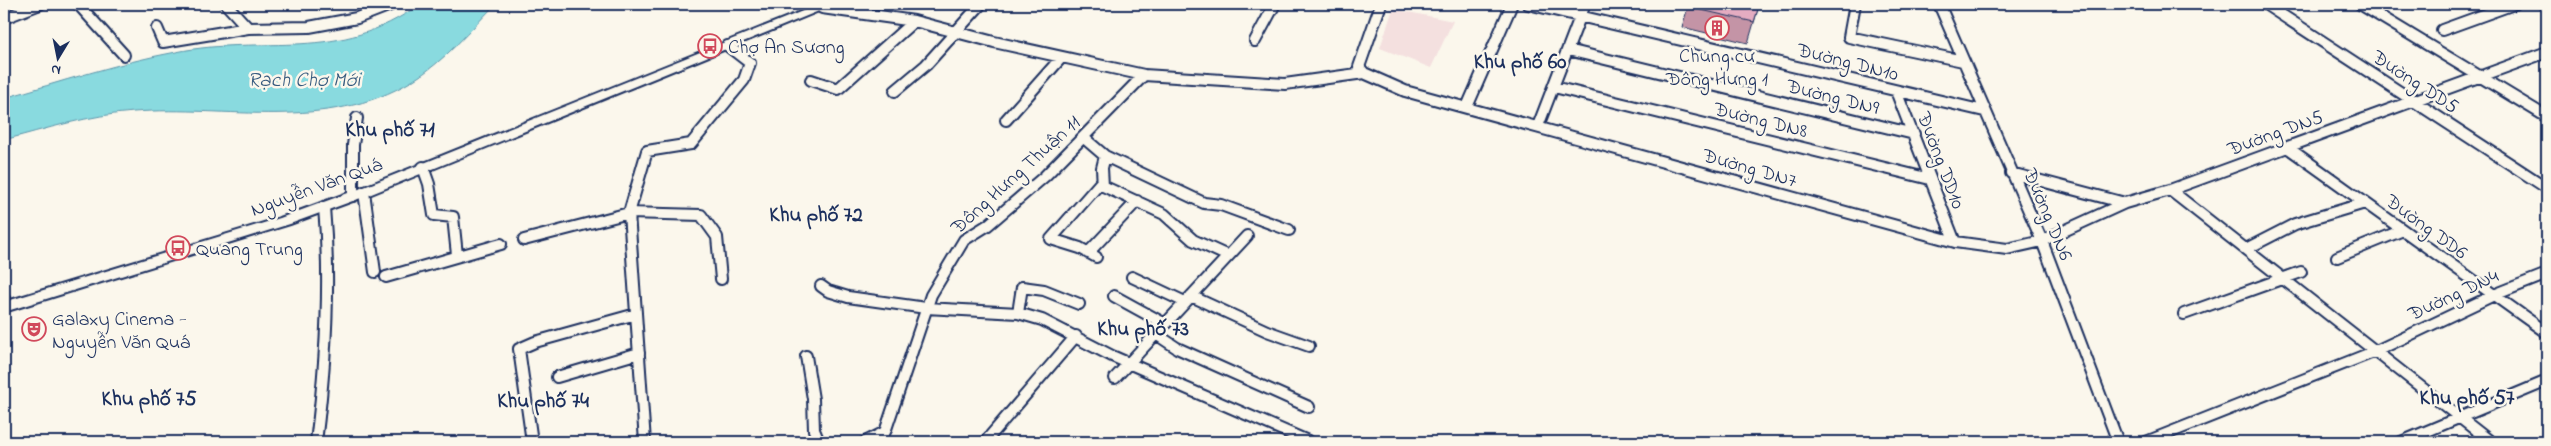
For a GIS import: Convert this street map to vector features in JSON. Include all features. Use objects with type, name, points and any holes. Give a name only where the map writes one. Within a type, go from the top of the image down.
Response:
[{"type":"main road","name":"Nguyễn Văn Quá","points":[[4,304],[285,221],[324,207],[632,82],[826,6]]},
{"type":"street","points":[[4,18],[40,4]]},
{"type":"street","points":[[78,4],[124,55]]},
{"type":"street","points":[[227,4],[248,28]]},
{"type":"street","points":[[157,28],[163,42],[248,28],[309,27],[357,18],[393,4]]},
{"type":"street","points":[[895,90],[926,64],[981,4]]},
{"type":"street","points":[[1255,40],[1275,4]]},
{"type":"street","points":[[1364,73],[1359,67],[1360,59],[1381,4]]},
{"type":"street","points":[[1467,107],[1512,4]]},
{"type":"street","name":"Đường DN10","points":[[1528,4],[1984,111]]},
{"type":"street","points":[[1538,126],[1585,4]]},
{"type":"street","points":[[1855,4],[1850,37],[1963,61]]},
{"type":"street","name":"Đường DN6","points":[[1939,4],[2011,174],[2042,241],[2118,442]]},
{"type":"street","name":"Đường DD5","points":[[2266,4],[2547,188]]},
{"type":"street","points":[[2360,4],[2547,117]]},
{"type":"street","points":[[2442,30],[2514,4]]},
{"type":"street","points":[[826,6],[914,21],[1061,58],[1144,76],[1285,84],[1364,73]]},
{"type":"street","points":[[811,80],[838,89],[914,21]]},
{"type":"street","points":[[645,442],[629,213],[647,151],[691,144],[744,80],[750,63],[728,46]]},
{"type":"street","name":"Đường DN9","points":[[1568,50],[1914,134]]},
{"type":"street","name":"Đường DN5","points":[[2125,203],[2170,190],[2547,52]]},
{"type":"street","points":[[1006,120],[1061,58]]},
{"type":"street","name":"Đường DN7","points":[[1364,73],[1405,91],[1955,242],[2007,249],[2042,241],[2125,203]]},
{"type":"street","name":"Đông Hưng Thuận 11","points":[[866,442],[885,432],[926,308],[944,269],[964,240],[988,225],[1084,138],[1144,76]]},
{"type":"street","name":"Đường DN8","points":[[1554,86],[1930,179]]},
{"type":"street","name":"Đường DD10","points":[[1896,91],[1955,242]]},
{"type":"street","points":[[357,118],[352,145],[358,194],[375,272]]},
{"type":"street","points":[[1084,138],[1105,156],[1204,203],[1221,204],[1289,230]]},
{"type":"street","name":"Đường DD6","points":[[2287,147],[2547,333]]},
{"type":"street","points":[[1105,156],[1101,182],[1051,239],[1092,255],[1137,201]]},
{"type":"street","points":[[423,167],[429,184],[434,215],[437,217],[450,215],[453,217],[457,255]]},
{"type":"street","points":[[2011,174],[2125,203]]},
{"type":"street","points":[[1101,182],[1103,186],[1164,214],[1193,240],[1228,256]]},
{"type":"street","points":[[2170,190],[2492,442]]},
{"type":"street","points":[[2246,249],[2295,224],[2365,203]]},
{"type":"street","points":[[316,442],[326,363],[330,296],[329,248],[324,207]]},
{"type":"street","points":[[524,240],[629,213],[701,215],[720,242],[722,279]]},
{"type":"street","points":[[2337,257],[2403,230]]},
{"type":"street","points":[[1115,378],[1247,236]]},
{"type":"street","points":[[386,277],[457,255],[501,244]]},
{"type":"street","points":[[2184,314],[2301,272]]},
{"type":"street","name":"Đường DN4","points":[[2146,442],[2376,350],[2494,295],[2547,274]]},
{"type":"street","points":[[1132,277],[1309,346]]},
{"type":"street","points":[[821,286],[828,292],[848,296],[926,308],[1018,313],[1042,320],[1112,356],[1130,362],[1310,442]]},
{"type":"street","points":[[1018,313],[1022,287],[1032,286],[1052,292],[1079,304]]},
{"type":"street","points":[[1114,296],[1166,324]]},
{"type":"street","points":[[532,442],[518,352],[520,348],[636,314]]},
{"type":"street","points":[[1156,334],[1177,348],[1309,407]]},
{"type":"street","points":[[985,442],[1076,336]]},
{"type":"street","points":[[558,377],[639,353]]},
{"type":"street","points":[[806,356],[813,399],[814,430],[820,442]]},
{"type":"street","points":[[2401,442],[2547,381]]},
{"type":"shaded area","points":[[1393,9],[1453,21],[1431,68],[1380,48]]},
{"type":"water","name":"Rạch Chợ Mới","points":[[420,4],[496,4],[456,45],[424,73],[379,97],[346,107],[311,112],[276,113],[134,112],[68,123],[4,140],[4,98],[111,67],[176,52],[209,47],[301,44],[330,41],[360,34],[390,23]]},
{"type":"building","points":[[1689,4],[1735,4],[1758,9],[1754,22],[1688,7]]},
{"type":"place","name":"Chung cư Đông Hưng 1","points":[[1717,28]]},
{"type":"place","name":"Chợ An Sương","points":[[710,46]]},
{"type":"place","name":"Quang Trung","points":[[178,248]]},
{"type":"place","name":"Galaxy Cinema - Nguyễn Văn Quá","points":[[34,329]]},
{"type":"district","name":"Khu phố 60","points":[[1520,61]]},
{"type":"district","name":"Khu phố 71","points":[[390,129]]},
{"type":"district","name":"Khu phố 72","points":[[816,214]]},
{"type":"district","name":"Khu phố 73","points":[[1143,328]]},
{"type":"district","name":"Khu phố 57","points":[[2467,397]]},
{"type":"district","name":"Khu phố 75","points":[[149,398]]},
{"type":"district","name":"Khu phố 74","points":[[543,400]]}]
